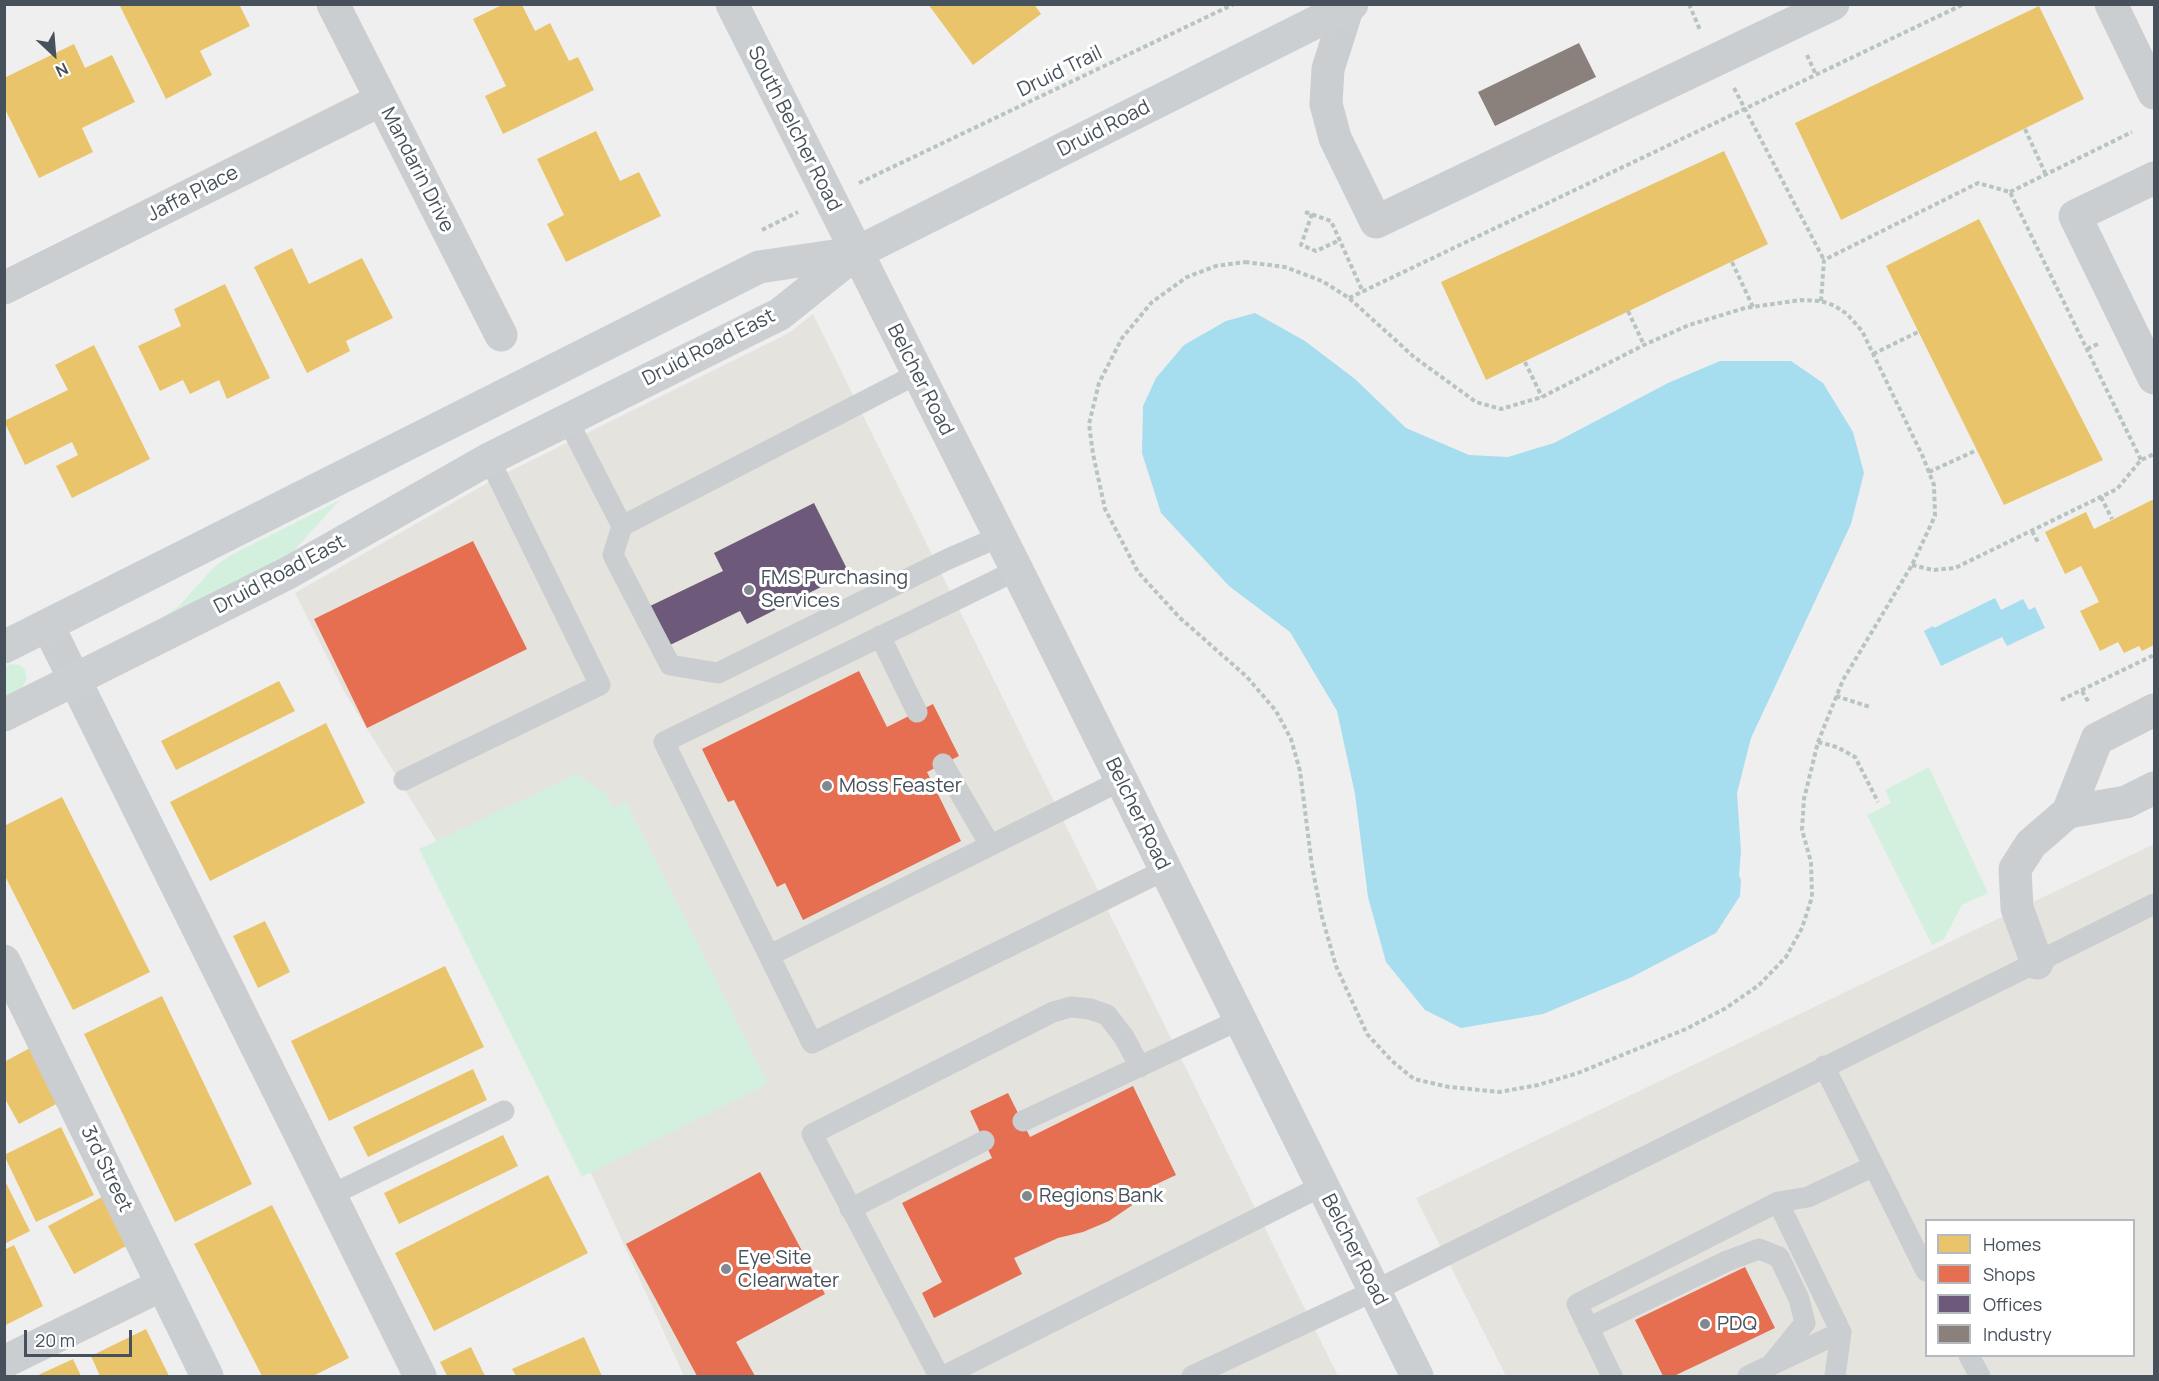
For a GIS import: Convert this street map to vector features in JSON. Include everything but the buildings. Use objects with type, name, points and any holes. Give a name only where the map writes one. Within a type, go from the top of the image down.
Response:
[{"type":"street","name":"Mandarin Drive","points":[[333,4],[501,335]]},
{"type":"street","name":"South Belcher Road","points":[[732,4],[856,253]]},
{"type":"street","points":[[1350,5],[1329,69],[1326,105],[1335,138],[1376,222],[1833,4]]},
{"type":"street","points":[[2111,4],[2154,93]]},
{"type":"street","name":"Druid Road","points":[[856,253],[1350,5]]},
{"type":"street","name":"Jaffa Place","points":[[4,288],[381,100]]},
{"type":"street","points":[[2154,178],[2075,216],[2154,378]]},
{"type":"street","name":"Belcher Road","points":[[856,253],[1017,570],[1418,1377]]},
{"type":"street","name":"Druid Road East","points":[[4,715],[288,573],[489,459],[780,314],[856,253]]},
{"type":"street","points":[[4,647],[759,267],[856,253]]},
{"type":"street","points":[[48,626],[420,1377]]},
{"type":"street","points":[[2037,963],[2017,908],[2015,869],[2031,844],[2068,812],[2097,739],[2154,711]]},
{"type":"street","points":[[2068,812],[2126,802],[2154,788]]},
{"type":"street","name":"3rd Street","points":[[4,961],[207,1377]]},
{"type":"street","points":[[4,1362],[162,1285]]},
{"type":"lane","points":[[622,526],[917,374]]},
{"type":"lane","points":[[567,419],[622,526],[613,555],[670,665],[718,674],[948,559],[999,537]]},
{"type":"lane","points":[[404,780],[600,685],[489,459]]},
{"type":"lane","points":[[1017,570],[664,742],[812,1043],[1165,870]]},
{"type":"lane","points":[[880,636],[917,712]]},
{"type":"lane","points":[[943,764],[990,845]]},
{"type":"lane","points":[[770,955],[1120,781]]},
{"type":"lane","points":[[1192,1377],[1374,1290],[2154,904]]},
{"type":"lane","points":[[939,1377],[812,1134],[1053,1012],[1071,1007],[1090,1009],[1107,1015],[1124,1037],[1140,1067]]},
{"type":"lane","points":[[1023,1121],[1239,1020]]},
{"type":"lane","points":[[1824,1066],[1925,1269]]},
{"type":"lane","points":[[330,1195],[504,1111]]},
{"type":"lane","points":[[850,1209],[984,1141]]},
{"type":"lane","points":[[1612,1377],[1577,1304],[1778,1202],[1808,1197],[1874,1166]]},
{"type":"lane","points":[[944,1377],[1322,1185]]},
{"type":"lane","points":[[1778,1202],[1841,1332],[1836,1377]]},
{"type":"lane","points":[[1588,1328],[1728,1261],[1759,1249],[1779,1257],[1799,1299],[1805,1323],[1770,1366]]},
{"type":"lane","points":[[1748,1377],[1841,1332]]},
{"type":"lane","points":[[1970,1357],[1980,1377]]},
{"type":"path","name":"Druid Trail","points":[[898,164],[1234,4]]},
{"type":"path","points":[[1689,4],[1702,34]]},
{"type":"path","points":[[1349,298],[1744,110],[1815,73],[1964,4]]},
{"type":"path","points":[[1730,79],[1744,110],[1824,260],[1821,301]]},
{"type":"path","points":[[2025,129],[2046,175]]},
{"type":"path","points":[[1824,260],[1978,183],[2010,192],[2132,132]]},
{"type":"path","points":[[2010,192],[2089,348],[2141,460]]},
{"type":"path","points":[[1305,212],[1331,220],[1363,292]]},
{"type":"path","points":[[1312,214],[1301,245],[1316,250],[1340,240]]},
{"type":"path","points":[[1732,261],[1753,307]]},
{"type":"path","points":[[1245,262],[1285,267],[1322,281],[1349,298],[1414,357],[1476,402],[1501,409],[1542,397],[1644,345],[1689,325],[1753,307],[1801,300],[1821,301],[1847,314],[1862,331],[1934,485],[1935,516],[1911,565],[1842,680],[1818,742],[1803,799],[1802,830],[1811,862],[1812,897],[1802,928],[1786,957],[1759,985],[1726,1008],[1686,1029],[1578,1073],[1538,1085],[1499,1092],[1449,1088],[1414,1079],[1392,1061],[1367,1034],[1336,966],[1322,917],[1312,866],[1300,771],[1291,740],[1276,711],[1246,677],[1179,616],[1138,572],[1105,509],[1089,424],[1099,383],[1122,338],[1152,303],[1187,277],[1216,266],[1245,262]]},
{"type":"path","points":[[1628,311],[1644,345]]},
{"type":"path","points":[[1873,354],[1918,332]]},
{"type":"path","points":[[1524,362],[1542,397]]},
{"type":"path","points":[[1929,472],[1977,450]]},
{"type":"path","points":[[1911,565],[1933,570],[1955,568],[2117,489],[2141,460],[2154,454]]},
{"type":"path","points":[[2101,496],[2112,519]]},
{"type":"path","points":[[2032,531],[2038,542]]},
{"type":"path","points":[[2061,700],[2083,692],[2154,656]]},
{"type":"path","points":[[1836,696],[1870,707]]},
{"type":"path","points":[[1818,742],[1837,747],[1854,757],[1878,802]]},
{"type":"shaded area","points":[[813,314],[1338,1376],[684,1376],[447,858],[345,693],[295,593],[498,477],[789,333]]},
{"type":"shaded area","points":[[2154,844],[2154,1376],[1506,1376],[1416,1198]]},
{"type":"green space","points":[[340,500],[278,568],[150,626],[179,606],[214,567],[231,555]]},
{"type":"green space","points":[[12,664],[24,668],[27,678],[20,692],[5,702],[5,666]]},
{"type":"green space","points":[[1929,767],[1988,893],[1962,905],[1944,939],[1932,945],[1867,815],[1891,803],[1885,790]]},
{"type":"green space","points":[[577,774],[606,794],[613,808],[626,802],[768,1083],[582,1177],[419,849]]},
{"type":"water","points":[[1255,313],[1305,341],[1355,379],[1406,428],[1469,455],[1508,457],[1554,443],[1668,383],[1720,361],[1791,361],[1823,383],[1853,432],[1864,473],[1851,524],[1751,738],[1737,793],[1741,851],[1740,896],[1716,933],[1632,977],[1543,1014],[1461,1028],[1425,1010],[1386,962],[1368,897],[1355,794],[1337,711],[1290,632],[1229,586],[1161,513],[1142,453],[1143,406],[1156,378],[1184,345],[1226,321]]},
{"type":"water","points":[[1995,598],[2001,610],[2023,599],[2029,610],[2035,607],[2045,628],[2007,646],[2002,637],[1941,666],[1924,631]]},
{"type":"place","name":"FMS Purchasing Services","points":[[749,590]]},
{"type":"place","name":"Moss Feaster","points":[[827,786]]},
{"type":"place","name":"Regions Bank","points":[[1027,1196]]},
{"type":"place","name":"Eye Site Clearwater","points":[[726,1269]]},
{"type":"place","name":"PDQ","points":[[1705,1324]]}]
